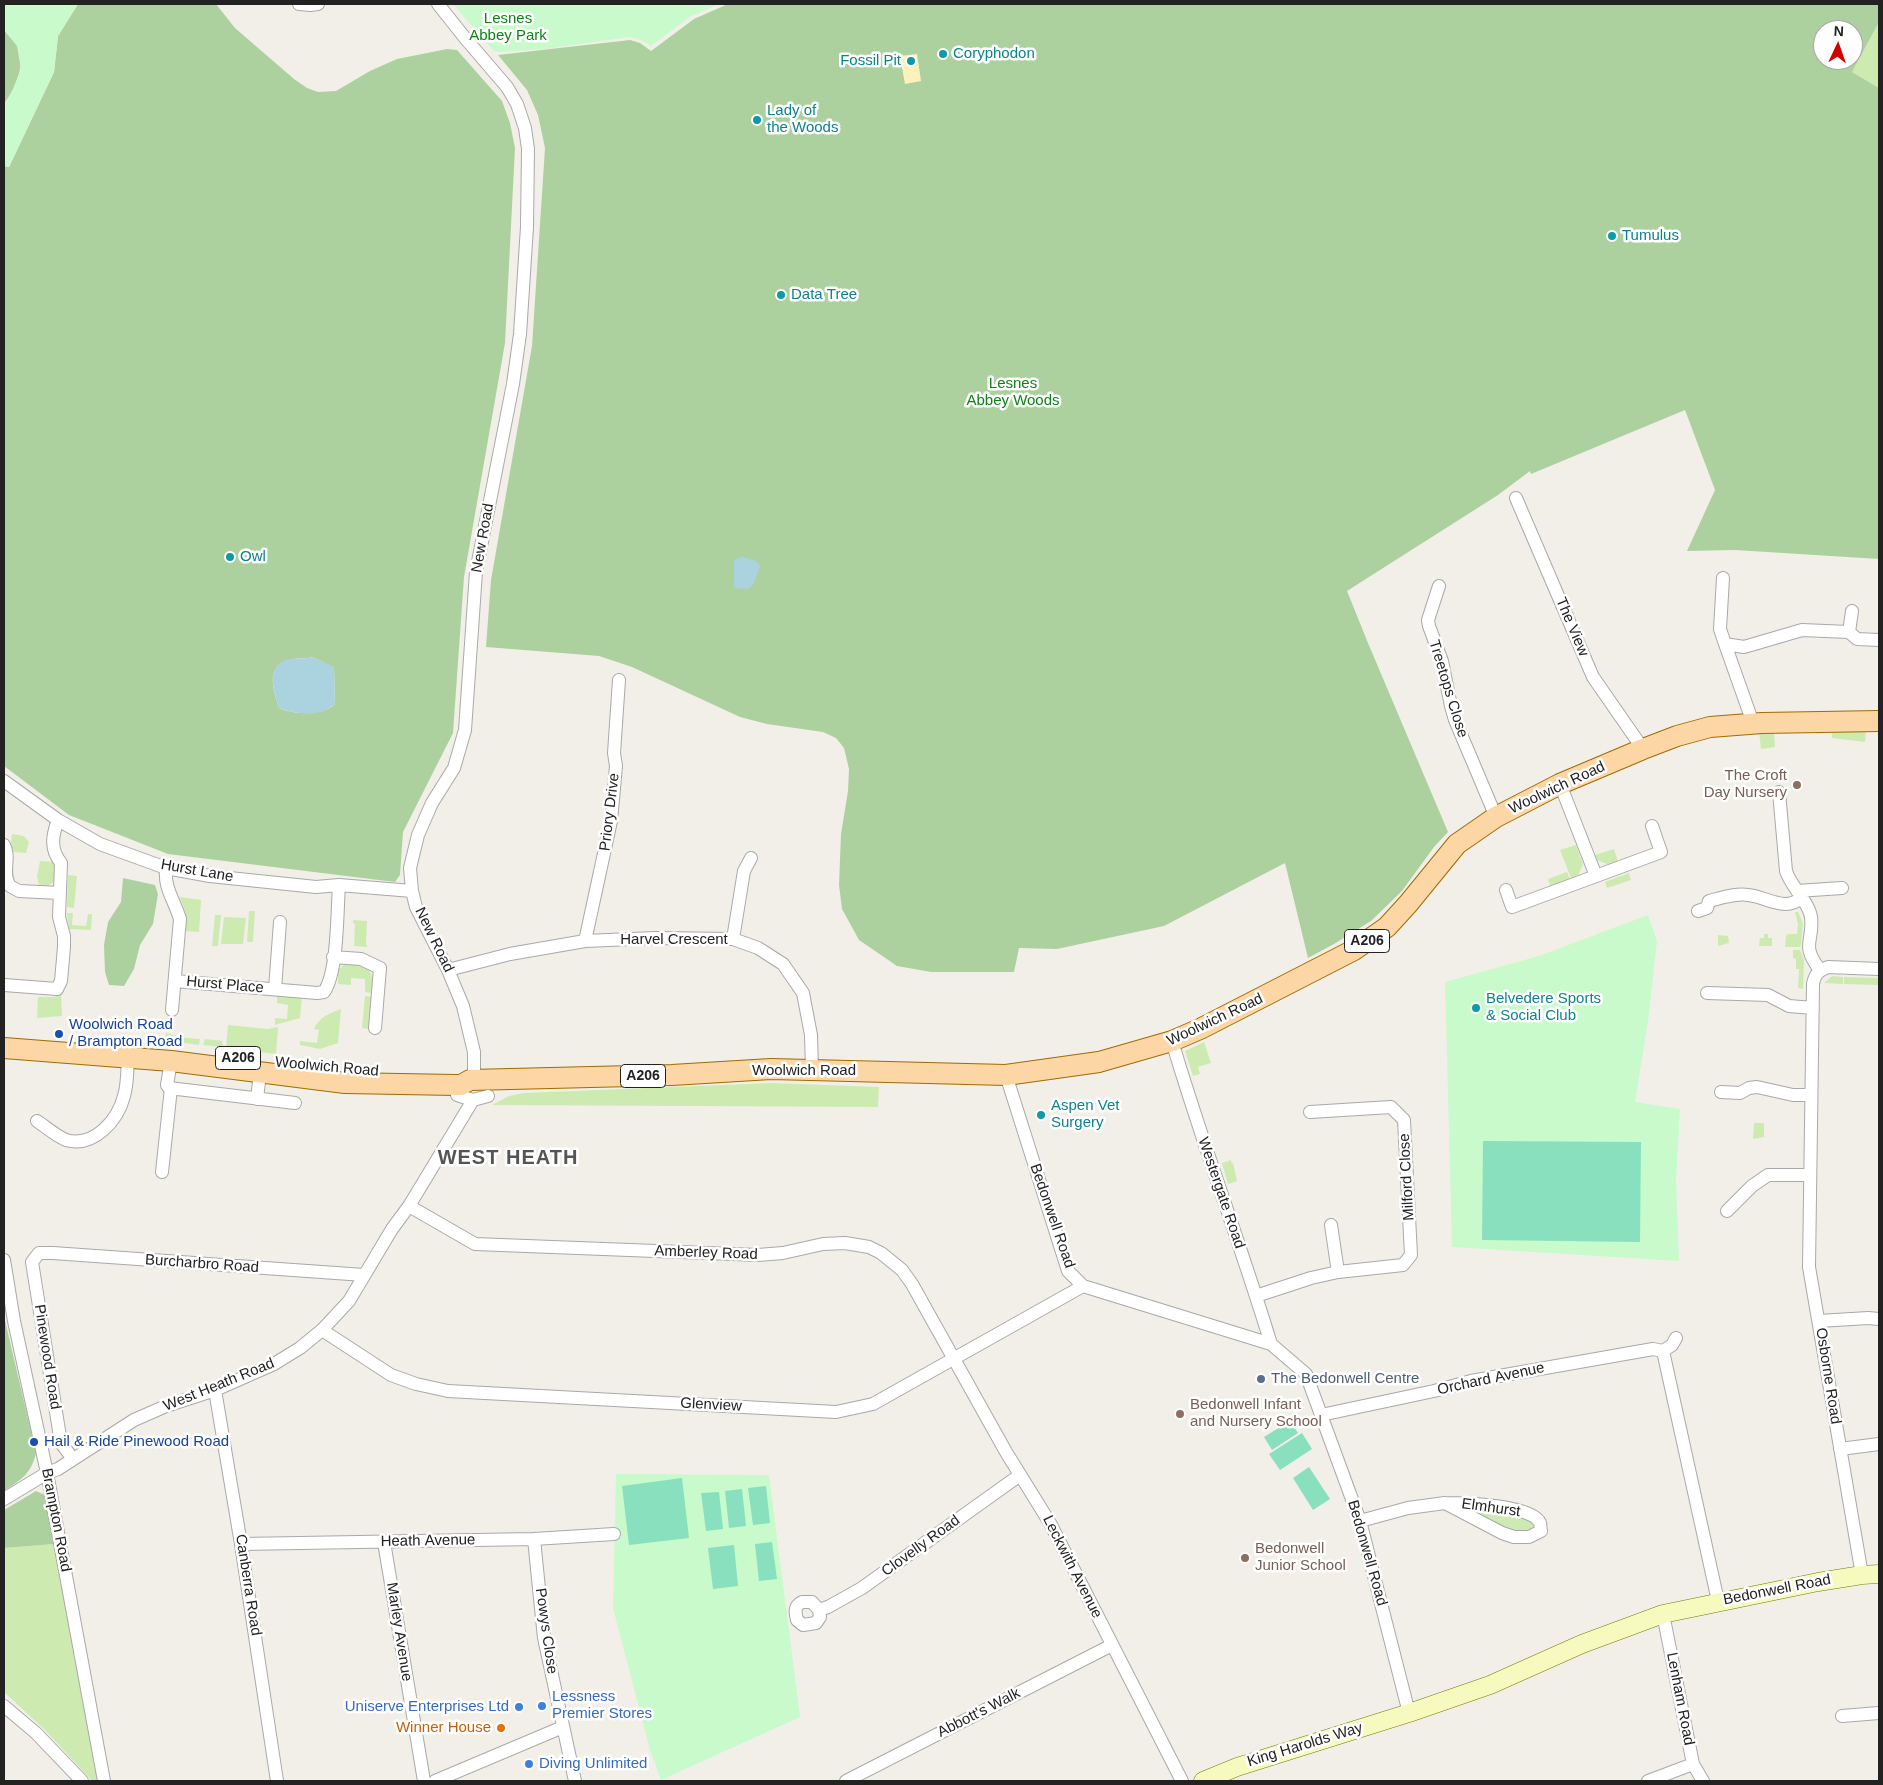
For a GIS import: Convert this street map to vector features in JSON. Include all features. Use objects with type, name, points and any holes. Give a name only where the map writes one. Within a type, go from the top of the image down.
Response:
[{"type":"main road","name":"Woolwich Road","points":[[4,1048],[171,1061],[344,1083],[456,1085],[472,1080],[672,1075],[771,1070],[1006,1075],[1099,1062],[1172,1041],[1244,1008],[1354,950],[1387,927],[1457,844],[1496,817],[1560,784],[1677,736],[1710,727],[1753,723],[1879,721]]},
{"type":"main road","name":"Woolwich Road","points":[[4,1039],[125,1045],[345,1070],[461,1072],[472,1080]]},
{"type":"street","points":[[299,4],[318,4]]},
{"type":"street","name":"New Road","points":[[438,4],[464,38],[507,87],[517,104],[525,128],[528,149],[527,227],[520,334],[513,384],[500,442],[476,572],[465,730],[454,768],[432,803],[418,835],[410,868],[412,891],[416,907],[448,970],[467,1018],[474,1052],[472,1080]]},
{"type":"street","name":"The View","points":[[1516,498],[1593,678],[1643,749]]},
{"type":"street","points":[[1723,578],[1720,629],[1753,723]]},
{"type":"street","name":"Treetops Close","points":[[1439,586],[1428,620],[1430,633],[1442,661],[1455,720],[1496,817]]},
{"type":"street","points":[[1849,632],[1852,611]]},
{"type":"street","points":[[1725,644],[1744,647],[1802,630],[1849,632],[1857,639],[1879,640]]},
{"type":"street","name":"Priory Drive","points":[[585,941],[610,821],[616,766],[614,753],[619,680]]},
{"type":"street","name":"Hurst Lane","points":[[4,781],[58,820],[100,844],[166,868],[210,876],[316,887],[339,886],[412,891]]},
{"type":"street","points":[[1560,784],[1596,876]]},
{"type":"street","points":[[1779,792],[1786,872],[1811,917],[1808,949],[1814,962],[1820,970],[1828,967],[1879,969]]},
{"type":"street","points":[[4,985],[57,989],[61,981],[64,936],[59,917],[61,863],[54,854],[53,846],[53,832],[58,820]]},
{"type":"street","points":[[1506,890],[1514,911],[1596,876],[1662,852],[1652,826]]},
{"type":"street","points":[[4,845],[7,852],[6,877],[10,886],[19,891],[60,893]]},
{"type":"street","points":[[733,939],[744,871],[751,858]]},
{"type":"street","name":"Hurst Place","points":[[166,868],[165,879],[168,892],[176,906],[180,919],[172,1010]]},
{"type":"street","name":"Hurst Place","points":[[175,981],[317,993],[324,992],[329,985],[333,957],[339,886]]},
{"type":"street","points":[[1799,895],[1842,888]]},
{"type":"street","points":[[1698,911],[1707,908],[1709,901],[1739,894],[1786,905],[1795,903],[1799,895]]},
{"type":"street","name":"Hurst Place","points":[[274,989],[280,922]]},
{"type":"street","name":"Harvel Crescent","points":[[448,970],[510,954],[585,941],[655,938],[733,939],[758,948],[783,964],[803,993],[811,1035],[812,1070]]},
{"type":"street","points":[[333,957],[361,959],[380,968],[375,1028]]},
{"type":"street","name":"Osborne Road","points":[[1820,970],[1815,976],[1813,984],[1808,1267],[1840,1449],[1871,1574]]},
{"type":"street","points":[[1707,993],[1768,995],[1789,1006],[1813,1008]]},
{"type":"street","name":"Westergate Road","points":[[1172,1041],[1271,1344]]},
{"type":"street","points":[[37,1121],[59,1136],[75,1141],[94,1137],[110,1124],[122,1104],[126,1089],[128,1058]]},
{"type":"street","points":[[171,1061],[167,1085],[178,1089],[296,1103]]},
{"type":"street","points":[[257,1099],[260,1073]]},
{"type":"street","name":"Bedonwell Road","points":[[1006,1075],[1068,1272],[1083,1286],[1271,1344],[1306,1374],[1360,1521],[1409,1713],[1490,1685],[1582,1644],[1663,1614],[1871,1574]]},
{"type":"street","points":[[1721,1092],[1740,1093],[1748,1088],[1757,1087],[1793,1095],[1811,1095]]},
{"type":"street","points":[[162,1172],[178,1089]]},
{"type":"street","points":[[457,1096],[473,1100],[488,1096]]},
{"type":"street","name":"West Heath Road","points":[[4,1499],[47,1473],[58,1469],[134,1420],[166,1406],[215,1390],[274,1364],[300,1348],[322,1330],[349,1301],[473,1100]]},
{"type":"street","name":"Milford Close","points":[[1256,1296],[1311,1278],[1338,1272],[1403,1265],[1411,1255],[1404,1120],[1391,1107],[1310,1112]]},
{"type":"street","points":[[1727,1211],[1752,1186],[1768,1175],[1809,1175]]},
{"type":"street","name":"Amberley Road","points":[[409,1206],[474,1244],[758,1255],[835,1243],[869,1248],[881,1253],[902,1270],[920,1297],[954,1359]]},
{"type":"street","points":[[1331,1225],[1338,1272]]},
{"type":"street","name":"Burcharbro Road","points":[[40,1254],[364,1275]]},
{"type":"street","name":"Pinewood Road","points":[[40,1254],[32,1262],[61,1443],[73,1458]]},
{"type":"street","name":"Brampton Road","points":[[4,1260],[14,1321],[47,1473],[104,1781]]},
{"type":"street","name":"Glenview","points":[[322,1330],[391,1375],[416,1384],[448,1391],[836,1412],[873,1404],[1083,1286]]},
{"type":"street","points":[[1819,1321],[1879,1319]]},
{"type":"street","points":[[1676,1338],[1672,1346],[1662,1351],[1718,1602]]},
{"type":"street","name":"Orchard Avenue","points":[[1321,1415],[1434,1391],[1471,1381],[1654,1349],[1662,1351]]},
{"type":"street","name":"Leckwith Avenue","points":[[954,1359],[1020,1475],[1047,1517],[1182,1781]]},
{"type":"street","name":"Canberra Road","points":[[215,1390],[241,1544],[276,1781]]},
{"type":"street","points":[[1840,1449],[1879,1444]]},
{"type":"street","name":"Clovelly Road","points":[[819,1610],[862,1588],[1020,1475]]},
{"type":"street","name":"Elmhurst","points":[[1360,1521],[1408,1508],[1445,1503],[1473,1503],[1517,1509],[1535,1517],[1540,1523],[1541,1531],[1529,1537],[1514,1537],[1445,1503]]},
{"type":"street","name":"Heath Avenue","points":[[241,1544],[534,1539],[614,1534]]},
{"type":"street","name":"Powys Close","points":[[534,1539],[544,1638],[575,1781]]},
{"type":"street","name":"Marley Avenue","points":[[384,1542],[424,1781]]},
{"type":"street","name":"Lenham Road","points":[[1663,1614],[1693,1764],[1703,1781]]},
{"type":"street","name":"Abbott's Walk","points":[[846,1781],[1112,1645]]},
{"type":"street","points":[[4,1706],[36,1733],[82,1781]]},
{"type":"street","name":"King Harolds Way","points":[[1203,1781],[1238,1767],[1409,1713]]},
{"type":"street","points":[[1842,1716],[1879,1713]]},
{"type":"street","points":[[435,1781],[563,1727]]},
{"type":"street","points":[[1648,1781],[1693,1764]]},
{"type":"green space","points":[[4,4],[78,4],[58,36],[54,72],[9,167],[4,166],[4,104],[11,94],[21,69],[17,46],[4,30]]},
{"type":"green space","points":[[78,4],[216,4],[235,28],[294,79],[307,88],[318,92],[336,91],[370,71],[397,59],[447,49],[457,50],[502,101],[510,123],[515,148],[505,343],[464,577],[453,733],[403,832],[400,875],[395,882],[168,854],[69,815],[4,766],[4,166],[9,167],[54,72],[58,36]],"holes":[[[313,657],[334,668],[335,704],[330,708],[308,713],[293,712],[279,708],[273,678],[274,671],[284,661]]]},
{"type":"green space","name":"Lesnes Abbey Park","points":[[453,4],[719,4],[691,16],[651,46],[641,40],[630,37],[545,49],[499,52],[494,51]]},
{"type":"green space","name":"Lesnes Abbey Woods","points":[[728,4],[1879,4],[1879,22],[1863,52],[1863,20],[1813,20],[1813,70],[1853,70],[1852,72],[1879,88],[1879,559],[1735,550],[1687,551],[1715,490],[1685,410],[1531,474],[1530,471],[1498,495],[1347,591],[1448,832],[1434,847],[1402,891],[1371,921],[1308,958],[1285,863],[1164,926],[1057,949],[1019,948],[1014,972],[931,972],[897,966],[859,940],[842,909],[839,885],[841,834],[848,791],[849,769],[844,748],[836,738],[823,732],[767,724],[740,717],[632,667],[599,656],[486,647],[491,580],[532,346],[545,148],[538,115],[527,90],[498,55],[630,40],[640,43],[651,51],[694,19]]},
{"type":"green space","points":[[1879,22],[1879,88],[1852,72],[1853,70],[1863,70],[1863,52]]},
{"type":"green space","points":[[4,30],[17,45],[21,60],[16,84],[4,104]]},
{"type":"green space","points":[[1832,727],[1866,730],[1865,742],[1832,738]]},
{"type":"green space","points":[[1759,731],[1774,733],[1775,747],[1761,749]]},
{"type":"green space","points":[[12,834],[24,836],[29,842],[26,853],[13,852],[11,844]]},
{"type":"green space","points":[[1576,845],[1583,864],[1578,876],[1571,878],[1560,850]]},
{"type":"green space","points":[[1614,849],[1618,861],[1609,865],[1597,860],[1595,855]]},
{"type":"green space","points":[[40,861],[55,862],[56,880],[48,886],[39,885],[37,877]]},
{"type":"green space","points":[[1567,872],[1570,879],[1550,886],[1548,879]]},
{"type":"green space","points":[[1629,873],[1631,880],[1607,888],[1605,882]]},
{"type":"green space","points":[[68,875],[77,876],[74,908],[67,907]]},
{"type":"green space","points":[[123,878],[155,885],[158,894],[153,924],[140,945],[134,969],[124,986],[109,985],[105,972],[104,945],[108,922],[121,902]]},
{"type":"green space","points":[[180,897],[201,900],[199,932],[185,931],[186,914]]},
{"type":"green space","points":[[249,911],[255,911],[253,942],[247,942]]},
{"type":"green space","points":[[1795,912],[1798,912],[1803,923],[1801,945],[1800,947],[1785,947],[1786,936],[1788,934],[1797,934],[1798,924]]},
{"type":"green space","points":[[67,913],[73,913],[72,925],[86,926],[88,914],[92,914],[91,930],[69,929]]},
{"type":"green space","points":[[215,915],[221,915],[218,946],[212,946]]},
{"type":"green space","points":[[1648,915],[1657,941],[1648,1021],[1635,1102],[1680,1109],[1676,1181],[1679,1261],[1452,1247],[1445,982],[1539,956]]},
{"type":"green space","points":[[224,917],[246,918],[243,944],[221,944]]},
{"type":"green space","points":[[353,920],[367,921],[367,947],[354,946],[355,924]]},
{"type":"green space","points":[[1764,934],[1768,934],[1768,938],[1772,938],[1772,946],[1759,946],[1760,938],[1764,938]]},
{"type":"green space","points":[[1718,935],[1728,936],[1729,943],[1718,946]]},
{"type":"green space","points":[[1793,950],[1800,950],[1804,960],[1803,989],[1798,988],[1799,969],[1796,969],[1796,959],[1793,958]]},
{"type":"green space","points":[[345,964],[365,967],[371,973],[372,993],[365,992],[365,979],[351,978],[351,985],[338,984],[338,970]]},
{"type":"green space","points":[[1832,976],[1843,977],[1843,984],[1824,983]]},
{"type":"green space","points":[[1844,977],[1879,978],[1879,985],[1844,984]]},
{"type":"green space","points":[[61,994],[62,1016],[37,1018],[38,997],[54,997]]},
{"type":"green space","points":[[277,994],[302,996],[300,1018],[275,1025],[275,1018],[287,1019],[288,1005],[277,1003]]},
{"type":"green space","points":[[365,996],[372,997],[369,1029],[362,1028]]},
{"type":"green space","points":[[341,1009],[338,1043],[320,1049],[300,1045],[300,1041],[317,1043],[319,1030],[314,1029],[316,1025],[325,1016]]},
{"type":"green space","points":[[228,1025],[268,1029],[277,1027],[276,1054],[226,1048]]},
{"type":"green space","points":[[166,1033],[200,1039],[199,1045],[165,1040]]},
{"type":"green space","points":[[205,1039],[222,1041],[223,1047],[203,1045]]},
{"type":"green space","points":[[1204,1042],[1211,1063],[1198,1067],[1200,1074],[1193,1076],[1185,1051]]},
{"type":"green space","points":[[772,1083],[879,1087],[878,1107],[492,1105],[509,1096],[524,1093]]},
{"type":"green space","points":[[1754,1123],[1764,1123],[1764,1137],[1753,1139]]},
{"type":"green space","points":[[1483,1141],[1641,1142],[1640,1242],[1482,1240]]},
{"type":"green space","points":[[1231,1160],[1237,1181],[1228,1184],[1222,1163]]},
{"type":"green space","points":[[4,1316],[36,1453],[25,1475],[4,1491]]},
{"type":"green space","points":[[1290,1421],[1298,1433],[1272,1450],[1264,1437]]},
{"type":"green space","points":[[1302,1433],[1312,1449],[1280,1470],[1269,1454]]},
{"type":"green space","points":[[1309,1467],[1330,1499],[1313,1510],[1293,1478]]},
{"type":"green space","points":[[616,1474],[769,1475],[800,1717],[661,1780],[650,1750],[613,1608]]},
{"type":"green space","points":[[682,1478],[689,1538],[629,1545],[622,1486]]},
{"type":"green space","points":[[766,1486],[770,1523],[753,1525],[748,1488]]},
{"type":"green space","points":[[742,1489],[746,1526],[729,1528],[725,1491]]},
{"type":"green space","points":[[36,1491],[45,1495],[54,1544],[4,1548],[4,1510]]},
{"type":"green space","points":[[719,1492],[723,1529],[706,1531],[701,1493]]},
{"type":"green space","points":[[1464,1508],[1505,1513],[1531,1521],[1534,1527],[1532,1530],[1518,1534]]},
{"type":"green space","points":[[772,1542],[777,1579],[759,1581],[755,1544]]},
{"type":"green space","points":[[54,1544],[98,1781],[92,1781],[46,1731],[4,1692],[4,1548]]},
{"type":"green space","points":[[734,1545],[738,1586],[713,1589],[708,1548]]},
{"type":"sand","name":"Fossil Pit","points":[[917,54],[921,81],[905,84],[900,56]]},
{"type":"water","points":[[742,557],[756,561],[760,566],[754,583],[748,589],[736,588],[734,586],[734,562],[735,559]]},
{"type":"water","points":[[313,657],[334,668],[335,704],[323,711],[308,714],[279,708],[273,686],[274,672],[277,666],[290,659]]},
{"type":"place","name":"Coryphodon","points":[[943,54]]},
{"type":"place","name":"Fossil Pit","points":[[911,61]]},
{"type":"place","name":"Lady of the Woods","points":[[757,120]]},
{"type":"place","name":"Tumulus","points":[[1612,236]]},
{"type":"place","name":"Data Tree","points":[[781,295]]},
{"type":"place","name":"Owl","points":[[230,557]]},
{"type":"place","name":"The Croft Day Nursery","points":[[1797,785]]},
{"type":"place","name":"Belvedere Sports & Social Club","points":[[1476,1008]]},
{"type":"place","name":"Woolwich Road / Brampton Road","points":[[59,1034]]},
{"type":"place","name":"Aspen Vet Surgery","points":[[1041,1115]]},
{"type":"place","name":"The Bedonwell Centre","points":[[1261,1379]]},
{"type":"place","name":"Bedonwell Infant and Nursery School","points":[[1180,1414]]},
{"type":"place","name":"Hail & Ride Pinewood Road","points":[[34,1442]]},
{"type":"place","name":"Bedonwell Junior School","points":[[1245,1558]]},
{"type":"place","name":"Lessness Premier Stores","points":[[542,1706]]},
{"type":"place","name":"Uniserve Enterprises Ltd","points":[[519,1707]]},
{"type":"place","name":"Winner House","points":[[501,1728]]},
{"type":"place","name":"Diving Unlimited","points":[[529,1764]]},
{"type":"district","name":"WEST HEATH","points":[[508,1158]]}]
